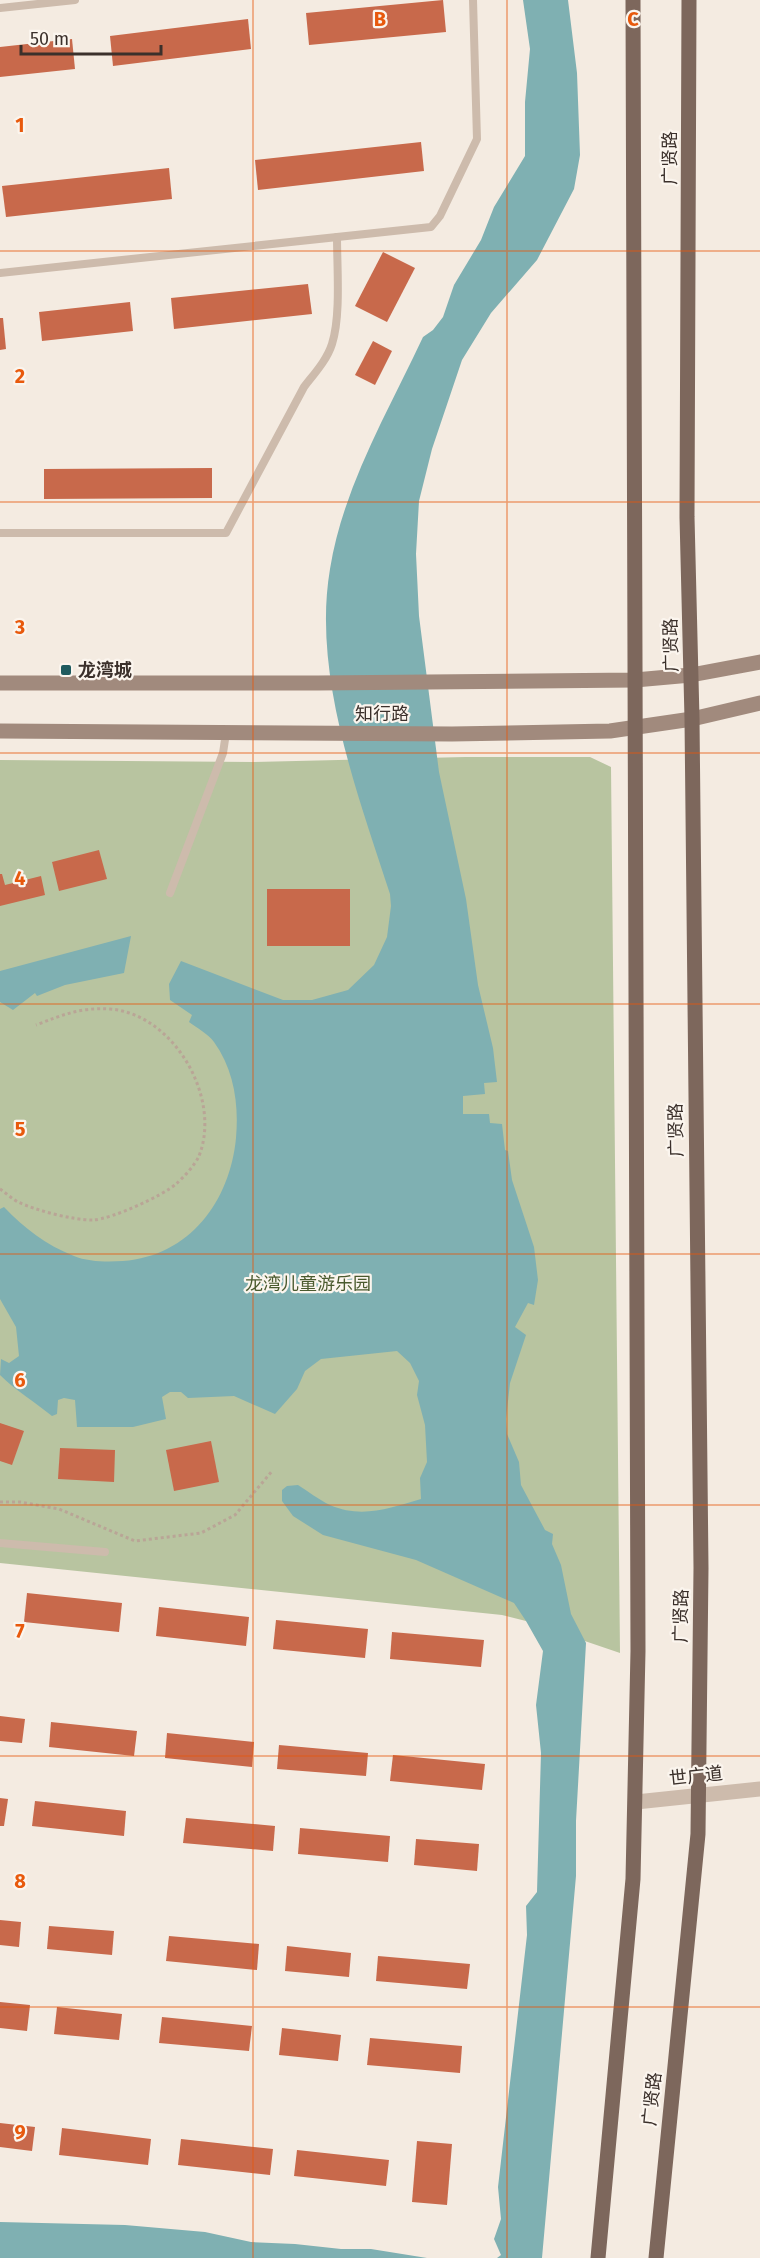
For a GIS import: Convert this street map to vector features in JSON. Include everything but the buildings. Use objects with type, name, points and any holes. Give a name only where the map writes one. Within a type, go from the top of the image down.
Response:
[{"type":"main road","name":"广贤路","points":[[598,2258],[626,1973],[636,1802],[639,1651],[633,0]]},
{"type":"main road","name":"广贤路","points":[[656,2258],[698,1834],[701,1568],[692,720],[687,517],[689,0]]},
{"type":"main road","name":"知行路","points":[[0,682],[635,681],[691,675],[760,662]]},
{"type":"main road","name":"知行路","points":[[0,731],[452,734],[610,731],[692,720],[760,703]]},
{"type":"street","name":"世广道","points":[[636,1802],[760,1790]]},
{"type":"lane","points":[[0,8],[75,0]]},
{"type":"lane","points":[[0,273],[430,227],[440,216],[477,139],[473,0]]},
{"type":"lane","points":[[0,533],[226,533],[304,387],[321,366],[332,345],[336,322],[337,237]]},
{"type":"lane","points":[[170,893],[223,753],[226,733]]},
{"type":"lane","points":[[0,1543],[105,1552]]},
{"type":"path","points":[[0,1189],[17,1202],[56,1215],[94,1220],[134,1208],[176,1185],[198,1157],[207,1122],[200,1088],[187,1062],[169,1039],[143,1019],[112,1009],[76,1010],[36,1025]]},
{"type":"path","points":[[0,1502],[20,1502],[59,1509],[135,1541],[201,1533],[235,1515],[273,1470]]},
{"type":"green space","name":"龙湾儿童游乐园","points":[[465,757],[590,757],[611,767],[620,1653],[502,1615],[0,1563],[0,760],[253,762]]},
{"type":"water","points":[[523,0],[568,0],[577,73],[580,155],[574,189],[537,260],[491,313],[462,360],[432,449],[419,501],[416,554],[419,616],[439,772],[466,899],[478,985],[493,1048],[497,1082],[484,1083],[485,1094],[463,1096],[463,1114],[489,1114],[490,1123],[502,1124],[512,1180],[534,1247],[538,1280],[534,1305],[528,1303],[515,1327],[526,1335],[510,1383],[506,1419],[507,1434],[519,1462],[521,1485],[545,1530],[553,1534],[552,1544],[561,1565],[571,1614],[586,1643],[576,1821],[576,1876],[542,2258],[497,2258],[501,2255],[494,2239],[501,2219],[498,2187],[527,1935],[526,1906],[537,1892],[541,1753],[536,1705],[543,1651],[514,1603],[416,1560],[323,1535],[293,1516],[282,1501],[282,1490],[287,1486],[298,1485],[330,1505],[353,1511],[376,1511],[421,1499],[420,1478],[427,1462],[425,1425],[417,1395],[419,1381],[410,1363],[397,1351],[321,1359],[305,1371],[297,1389],[275,1414],[234,1396],[188,1398],[181,1392],[170,1392],[162,1397],[166,1419],[133,1427],[77,1427],[75,1400],[64,1398],[58,1400],[57,1414],[52,1416],[0,1375],[1,1359],[9,1363],[19,1356],[16,1327],[0,1299],[0,1209],[4,1207],[19,1222],[54,1247],[74,1256],[92,1260],[123,1261],[147,1257],[168,1249],[187,1236],[215,1203],[225,1183],[236,1138],[237,1113],[231,1076],[221,1053],[212,1039],[189,1022],[192,1015],[170,1000],[169,984],[181,961],[283,1000],[312,1000],[348,990],[374,965],[387,937],[391,906],[390,894],[352,776],[333,692],[327,651],[326,609],[330,569],[345,509],[368,450],[423,337],[433,330],[443,317],[454,285],[481,240],[494,207],[525,156],[525,102],[530,49]]},
{"type":"water","points":[[131,936],[124,973],[65,985],[37,996],[35,993],[13,1010],[0,1002],[0,971]]},
{"type":"water","points":[[0,2222],[125,2225],[205,2232],[251,2242],[371,2249],[427,2258],[0,2258]]},
{"type":"place","name":"龙湾城","points":[[66,670]]}]
